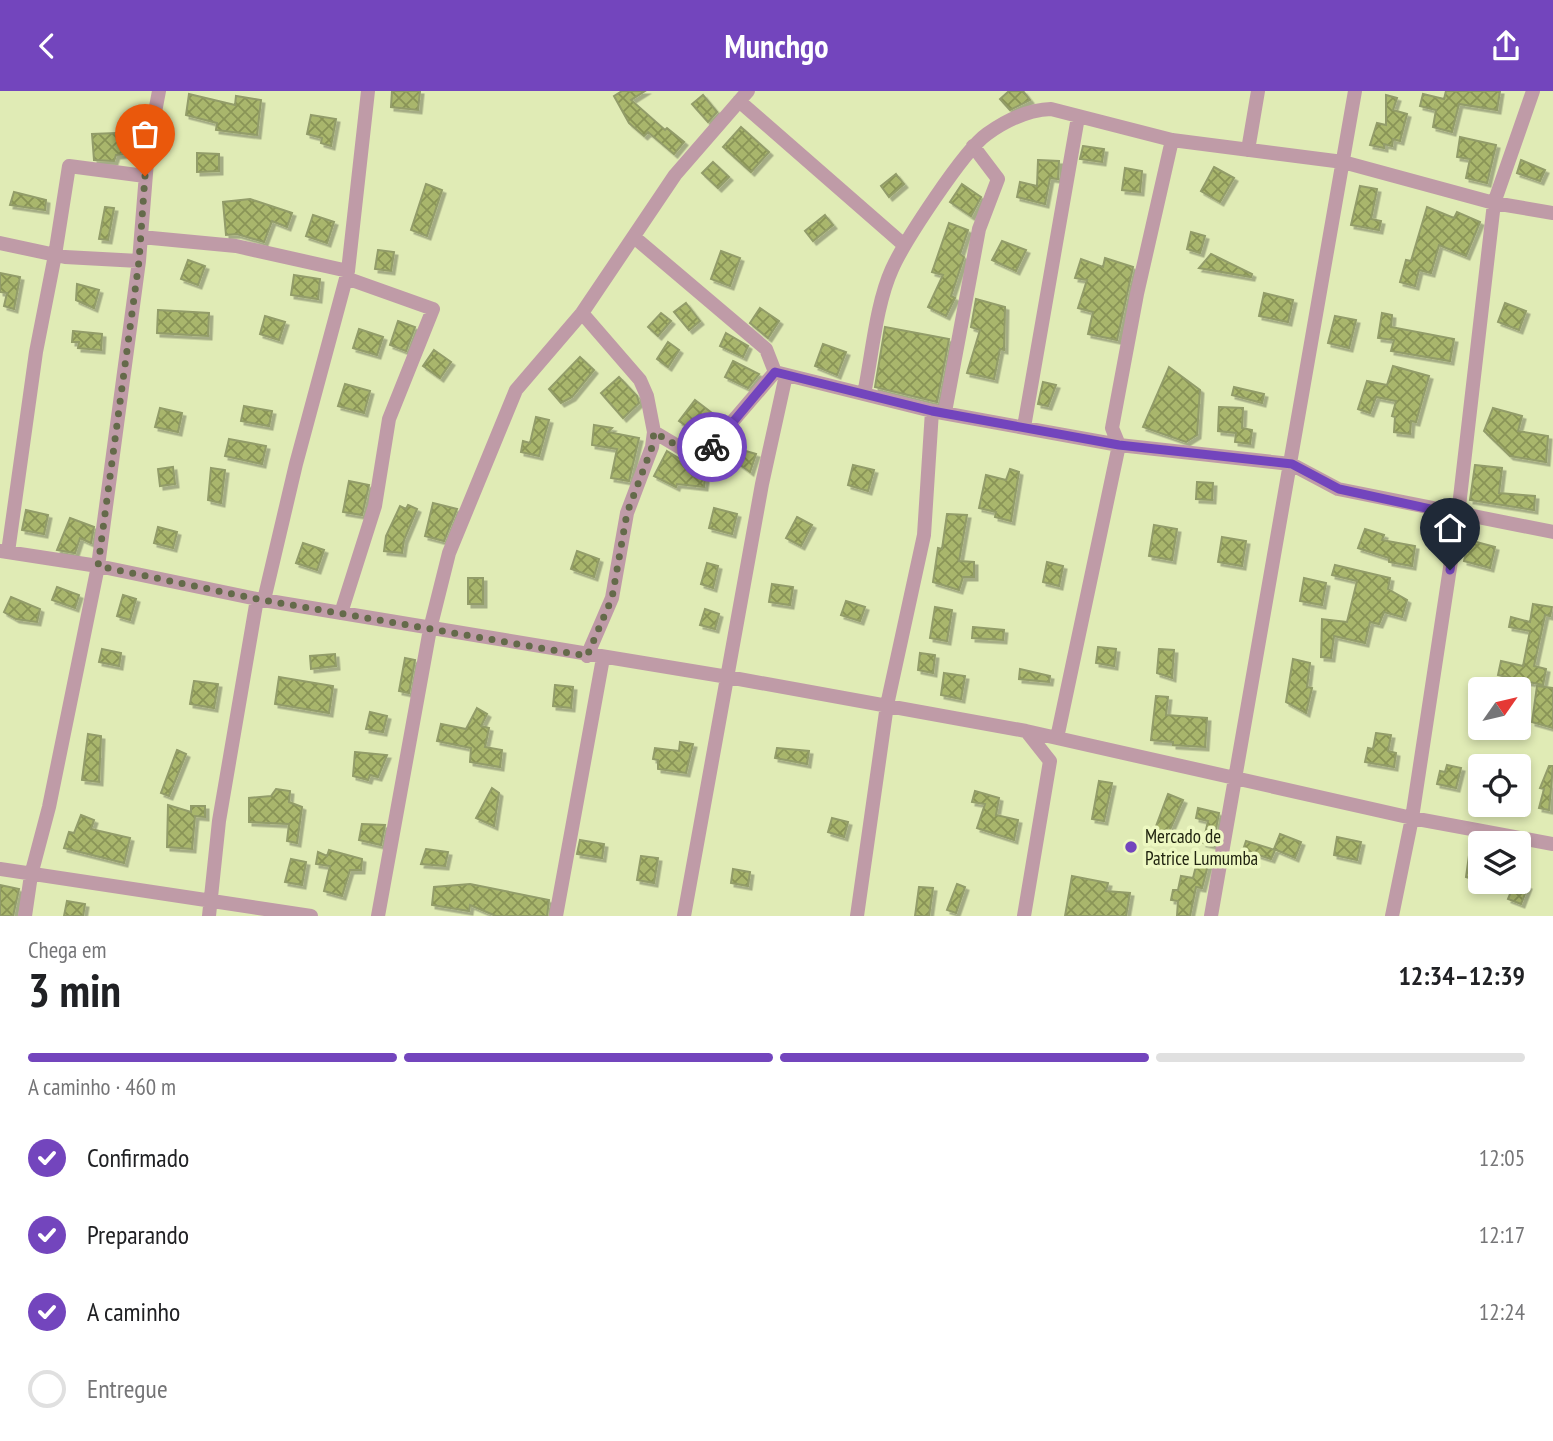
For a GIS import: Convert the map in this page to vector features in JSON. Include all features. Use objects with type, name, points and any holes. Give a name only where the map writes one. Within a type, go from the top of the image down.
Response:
[{"type":"street","points":[[25,916],[31,875],[49,807],[98,566],[139,261],[145,176],[159,91]]},
{"type":"street","points":[[209,916],[213,900],[219,821],[260,600],[347,274],[368,91]]},
{"type":"street","points":[[1248,150],[1258,91]]},
{"type":"street","points":[[1211,916],[1355,91]]},
{"type":"street","points":[[1392,916],[1412,818],[1458,515],[1494,203],[1532,91]]},
{"type":"street","points":[[378,916],[430,629],[456,530],[516,390],[582,313],[675,175],[743,96],[904,245]]},
{"type":"street","points":[[864,394],[887,281],[904,245],[974,146],[1007,121],[1038,110],[1051,109],[1171,140],[1343,162],[1494,203],[1553,213]]},
{"type":"street","points":[[1024,427],[1078,117]]},
{"type":"street","points":[[1057,738],[1119,445],[1112,428],[1137,293],[1171,140]]},
{"type":"street","points":[[857,916],[887,705],[924,535],[939,412],[979,229],[998,179],[974,146]]},
{"type":"street","points":[[145,176],[69,166],[4,552],[98,566],[260,600],[587,656],[729,677],[1026,731],[1236,776],[1412,818],[1553,844]]},
{"type":"street","points":[[141,237],[236,246],[347,274],[433,309],[389,419],[375,506],[341,613]]},
{"type":"street","points":[[634,237],[758,341],[770,355],[780,374],[729,677],[684,916]]},
{"type":"street","points":[[0,243],[55,255],[139,261]]},
{"type":"street","points":[[582,313],[640,380],[647,396],[654,432],[652,447],[627,513],[612,598],[587,656]]},
{"type":"street","points":[[780,374],[939,412],[1119,445],[1292,464],[1339,489],[1553,532]]},
{"type":"street","points":[[654,432],[696,457],[702,457],[780,374]]},
{"type":"street","points":[[556,916],[603,658]]},
{"type":"street","points":[[1024,916],[1050,761],[1026,731]]},
{"type":"street","points":[[0,869],[312,916]]},
{"type":"building","points":[[392,91],[420,91],[418,110],[391,107]]},
{"type":"building","points":[[622,91],[645,91],[631,100],[665,130],[667,128],[684,142],[674,154],[648,132],[644,136],[629,123],[614,96]]},
{"type":"building","points":[[1009,91],[1023,91],[1030,100],[1010,110],[1000,99]]},
{"type":"building","points":[[1446,91],[1500,91],[1497,110],[1459,104],[1452,132],[1433,127],[1436,110],[1420,106],[1423,94],[1444,99]]},
{"type":"building","points":[[189,94],[235,105],[236,96],[261,100],[257,135],[216,130],[217,123],[186,115]]},
{"type":"building","points":[[703,95],[717,112],[708,122],[692,104]]},
{"type":"building","points":[[1386,95],[1397,98],[1393,110],[1407,114],[1400,141],[1393,139],[1392,146],[1384,144],[1384,148],[1370,145],[1377,123],[1386,125]]},
{"type":"building","points":[[311,115],[336,119],[331,146],[321,143],[322,138],[307,134]]},
{"type":"building","points":[[741,127],[769,152],[751,172],[723,147]]},
{"type":"building","points":[[133,133],[136,153],[116,155],[114,161],[94,160],[92,134]]},
{"type":"building","points":[[1460,137],[1496,145],[1487,183],[1466,178],[1470,159],[1457,157]]},
{"type":"building","points":[[1083,146],[1104,149],[1102,162],[1080,159]]},
{"type":"building","points":[[197,153],[219,154],[219,171],[197,172]]},
{"type":"building","points":[[1038,160],[1059,161],[1058,179],[1050,178],[1045,204],[1017,197],[1020,182],[1037,186]]},
{"type":"building","points":[[1521,160],[1545,170],[1540,181],[1517,173]]},
{"type":"building","points":[[713,162],[729,177],[718,188],[702,173]]},
{"type":"building","points":[[1214,167],[1234,178],[1220,202],[1201,191]]},
{"type":"building","points":[[1125,168],[1142,171],[1140,192],[1122,190]]},
{"type":"building","points":[[896,174],[904,184],[889,197],[881,186]]},
{"type":"building","points":[[426,184],[442,190],[427,236],[411,230]]},
{"type":"building","points":[[962,184],[981,197],[971,216],[950,202]]},
{"type":"building","points":[[1360,186],[1377,189],[1371,219],[1381,221],[1379,230],[1351,225]]},
{"type":"building","points":[[14,192],[46,200],[45,210],[10,205]]},
{"type":"building","points":[[250,199],[292,213],[287,227],[272,221],[264,242],[237,234],[226,235],[223,202]]},
{"type":"building","points":[[105,207],[114,208],[108,240],[99,239]]},
{"type":"building","points":[[1427,207],[1454,218],[1457,212],[1480,222],[1466,256],[1439,245],[1431,273],[1419,270],[1415,286],[1400,282],[1406,260],[1411,261]]},
{"type":"building","points":[[313,215],[334,222],[327,243],[306,236]]},
{"type":"building","points":[[825,215],[833,225],[813,241],[805,231]]},
{"type":"building","points":[[949,223],[968,230],[960,254],[964,257],[951,296],[955,298],[946,316],[928,307],[943,275],[932,272]]},
{"type":"building","points":[[1191,232],[1205,236],[1200,253],[1187,249]]},
{"type":"building","points":[[1002,241],[1026,250],[1016,271],[992,260]]},
{"type":"building","points":[[378,250],[394,252],[391,271],[375,269]]},
{"type":"building","points":[[721,251],[740,258],[730,286],[711,279]]},
{"type":"building","points":[[1211,254],[1252,274],[1251,277],[1199,268]]},
{"type":"building","points":[[1105,258],[1133,267],[1117,340],[1088,334],[1093,312],[1078,308],[1087,280],[1075,278],[1081,259],[1103,267]]},
{"type":"building","points":[[188,260],[205,266],[198,285],[181,279]]},
{"type":"building","points":[[0,273],[20,277],[14,309],[4,306],[7,293],[0,292]]},
{"type":"building","points":[[294,275],[320,279],[318,299],[291,295]]},
{"type":"building","points":[[77,284],[99,290],[94,308],[76,300]]},
{"type":"building","points":[[1264,293],[1293,300],[1288,322],[1259,316]]},
{"type":"building","points":[[976,299],[1005,307],[1004,350],[1000,349],[994,379],[967,373],[980,330],[971,327]]},
{"type":"building","points":[[686,303],[700,321],[689,330],[674,312]]},
{"type":"building","points":[[1505,303],[1526,311],[1519,330],[1498,322]]},
{"type":"building","points":[[760,308],[779,321],[768,338],[750,323]]},
{"type":"building","points":[[158,310],[209,313],[208,336],[157,333]]},
{"type":"building","points":[[661,313],[671,321],[658,336],[648,327]]},
{"type":"building","points":[[1382,313],[1392,315],[1391,327],[1454,339],[1450,361],[1391,351],[1394,340],[1378,338]]},
{"type":"building","points":[[265,316],[285,322],[279,340],[260,334]]},
{"type":"building","points":[[1335,316],[1356,320],[1349,348],[1328,343]]},
{"type":"building","points":[[398,321],[415,327],[406,351],[390,345]]},
{"type":"building","points":[[885,327],[949,339],[937,402],[875,387]]},
{"type":"building","points":[[359,329],[383,337],[377,355],[353,348]]},
{"type":"building","points":[[73,331],[102,334],[101,350],[78,348],[79,342],[72,342]]},
{"type":"building","points":[[726,333],[748,346],[743,357],[720,346]]},
{"type":"building","points":[[668,342],[679,350],[668,367],[657,359]]},
{"type":"building","points":[[823,344],[846,352],[837,375],[815,366]]},
{"type":"building","points":[[434,350],[451,362],[440,378],[423,366]]},
{"type":"building","points":[[580,357],[594,370],[572,397],[561,403],[549,389]]},
{"type":"building","points":[[733,361],[759,374],[748,388],[725,377]]},
{"type":"building","points":[[1393,366],[1429,376],[1416,422],[1411,421],[1410,434],[1394,432],[1395,417],[1392,416],[1396,401],[1376,397],[1370,413],[1358,409],[1367,381],[1387,385]]},
{"type":"building","points":[[1169,367],[1200,390],[1197,435],[1186,442],[1143,427]]},
{"type":"building","points":[[619,377],[637,396],[639,403],[623,418],[601,393]]},
{"type":"building","points":[[1043,382],[1056,385],[1048,406],[1038,404]]},
{"type":"building","points":[[345,384],[370,391],[364,413],[338,406]]},
{"type":"building","points":[[1234,387],[1264,394],[1262,403],[1232,395]]},
{"type":"building","points":[[695,400],[721,420],[705,439],[679,421]]},
{"type":"building","points":[[244,406],[272,411],[269,426],[241,421]]},
{"type":"building","points":[[1219,407],[1243,408],[1242,428],[1252,430],[1250,444],[1235,442],[1236,433],[1218,431]]},
{"type":"building","points":[[160,408],[182,413],[178,432],[155,427]]},
{"type":"building","points":[[1493,408],[1522,416],[1518,431],[1548,436],[1546,462],[1510,456],[1484,431]]},
{"type":"building","points":[[536,417],[549,420],[539,456],[521,452],[523,441],[530,443]]},
{"type":"building","points":[[594,425],[612,428],[608,432],[639,438],[629,481],[611,478],[617,449],[592,445]]},
{"type":"building","points":[[229,439],[266,446],[262,464],[225,456]]},
{"type":"building","points":[[725,445],[756,454],[750,472],[720,450]]},
{"type":"building","points":[[667,451],[692,466],[707,465],[704,487],[677,484],[676,487],[654,476]]},
{"type":"building","points":[[853,465],[874,470],[868,491],[848,485]]},
{"type":"building","points":[[1475,465],[1502,468],[1499,493],[1535,496],[1534,510],[1470,500]]},
{"type":"building","points":[[173,467],[175,484],[160,486],[158,469]]},
{"type":"building","points":[[211,468],[225,470],[221,503],[208,500]]},
{"type":"building","points":[[1010,469],[1019,472],[1011,521],[995,517],[996,512],[979,508],[986,475],[1006,480]]},
{"type":"building","points":[[349,481],[369,485],[362,515],[343,512]]},
{"type":"building","points":[[1197,482],[1213,483],[1212,500],[1196,499]]},
{"type":"building","points":[[433,503],[457,509],[444,541],[425,536]]},
{"type":"building","points":[[408,505],[417,509],[404,540],[402,553],[384,551],[386,536],[400,506],[406,509]]},
{"type":"building","points":[[714,508],[737,514],[732,534],[709,528]]},
{"type":"building","points":[[26,510],[48,515],[44,534],[22,530]]},
{"type":"building","points":[[947,514],[967,515],[959,561],[974,562],[974,577],[963,577],[959,590],[933,582],[938,548],[942,549]]},
{"type":"building","points":[[797,517],[812,525],[801,546],[786,538]]},
{"type":"building","points":[[70,518],[94,527],[91,543],[80,538],[75,553],[57,550]]},
{"type":"building","points":[[1154,525],[1177,529],[1172,560],[1149,556]]},
{"type":"building","points":[[158,527],[177,532],[173,548],[154,543]]},
{"type":"building","points":[[1365,529],[1384,535],[1382,540],[1415,546],[1412,566],[1389,562],[1389,558],[1358,548]]},
{"type":"building","points":[[1222,537],[1246,541],[1242,566],[1218,562]]},
{"type":"building","points":[[1469,540],[1495,547],[1490,568],[1464,561]]},
{"type":"building","points":[[303,543],[324,550],[317,570],[296,563]]},
{"type":"building","points":[[577,551],[599,559],[594,577],[571,569]]},
{"type":"building","points":[[1047,562],[1063,566],[1059,586],[1043,582]]},
{"type":"building","points":[[707,563],[718,566],[713,588],[701,584]]},
{"type":"building","points":[[1335,565],[1390,578],[1388,589],[1407,600],[1402,617],[1384,612],[1379,624],[1370,622],[1365,643],[1334,636],[1331,658],[1321,657],[1322,619],[1347,622],[1357,581],[1332,575]]},
{"type":"building","points":[[468,578],[483,578],[483,604],[468,604]]},
{"type":"building","points":[[1304,578],[1326,583],[1322,605],[1300,601]]},
{"type":"building","points":[[772,584],[793,587],[790,605],[769,602]]},
{"type":"building","points":[[57,587],[79,595],[75,608],[52,600]]},
{"type":"building","points":[[123,595],[136,599],[130,620],[117,616]]},
{"type":"building","points":[[11,597],[40,609],[37,622],[16,619],[4,612]]},
{"type":"building","points":[[846,601],[865,607],[860,621],[841,615]]},
{"type":"building","points":[[1533,604],[1552,607],[1550,616],[1545,615],[1534,666],[1546,669],[1543,685],[1531,682],[1531,677],[1498,675],[1501,661],[1523,666],[1530,631],[1509,627],[1511,617],[1530,622]]},
{"type":"building","points":[[935,607],[952,610],[947,641],[930,638]]},
{"type":"building","points":[[705,609],[719,614],[715,629],[700,625]]},
{"type":"building","points":[[973,627],[1004,630],[1003,640],[972,638]]},
{"type":"building","points":[[1098,647],[1116,649],[1114,666],[1096,663]]},
{"type":"building","points":[[102,649],[121,653],[119,666],[99,662]]},
{"type":"building","points":[[1159,649],[1174,650],[1172,678],[1157,673]]},
{"type":"building","points":[[920,653],[935,655],[933,673],[918,670]]},
{"type":"building","points":[[335,654],[336,666],[311,669],[310,656]]},
{"type":"building","points":[[405,658],[415,660],[409,693],[399,691]]},
{"type":"building","points":[[1293,659],[1310,663],[1307,687],[1312,688],[1306,713],[1286,702]]},
{"type":"building","points":[[1020,669],[1050,676],[1049,682],[1019,679]]},
{"type":"building","points":[[944,673],[965,676],[961,699],[941,695]]},
{"type":"building","points":[[279,677],[333,686],[329,713],[275,704]]},
{"type":"building","points":[[194,681],[218,684],[214,708],[190,704]]},
{"type":"building","points":[[555,685],[573,687],[571,708],[553,706]]},
{"type":"building","points":[[1537,686],[1553,688],[1553,728],[1532,722]]},
{"type":"building","points":[[1156,696],[1168,697],[1166,715],[1207,718],[1205,747],[1173,745],[1173,742],[1151,740]]},
{"type":"building","points":[[477,708],[487,714],[481,726],[489,728],[485,747],[502,750],[500,767],[470,762],[471,748],[437,741],[441,724],[466,729]]},
{"type":"building","points":[[370,712],[387,716],[383,732],[366,729]]},
{"type":"building","points":[[1376,733],[1391,735],[1388,751],[1396,753],[1394,767],[1365,762],[1368,748],[1373,749]]},
{"type":"building","points":[[88,734],[101,736],[99,782],[82,780]]},
{"type":"building","points":[[680,742],[693,744],[686,773],[658,769],[658,760],[653,759],[655,748],[679,751]]},
{"type":"building","points":[[777,748],[809,751],[807,764],[775,758]]},
{"type":"building","points":[[177,750],[186,754],[169,796],[161,793]]},
{"type":"building","points":[[355,752],[387,755],[378,777],[370,775],[368,780],[353,776]]},
{"type":"building","points":[[1447,765],[1461,768],[1456,788],[1437,784],[1440,771],[1445,772]]},
{"type":"building","points":[[1549,766],[1553,766],[1549,810],[1539,808],[1544,789],[1540,788]]},
{"type":"building","points":[[1099,781],[1112,783],[1104,821],[1092,819]]},
{"type":"building","points":[[492,788],[499,793],[494,826],[476,818]]},
{"type":"building","points":[[276,789],[290,791],[289,802],[302,807],[297,843],[287,841],[289,824],[249,822],[249,798],[271,796]]},
{"type":"building","points":[[975,791],[999,798],[996,815],[1018,820],[1014,840],[977,828],[985,804],[972,802]]},
{"type":"building","points":[[1168,794],[1183,800],[1168,834],[1155,829]]},
{"type":"building","points":[[168,805],[191,812],[191,806],[205,806],[205,817],[195,816],[192,849],[167,847]]},
{"type":"building","points":[[1198,808],[1219,813],[1213,845],[1203,843],[1208,821],[1196,818]]},
{"type":"building","points":[[81,815],[94,820],[91,829],[130,838],[124,863],[64,848],[69,832],[74,833]]},
{"type":"building","points":[[832,818],[848,822],[844,837],[828,832]]},
{"type":"building","points":[[362,824],[385,825],[381,845],[359,840]]},
{"type":"building","points":[[1280,834],[1301,842],[1295,858],[1274,849]]},
{"type":"building","points":[[1337,837],[1361,842],[1357,860],[1334,855]]},
{"type":"building","points":[[580,840],[604,844],[602,858],[577,854]]},
{"type":"building","points":[[1246,841],[1275,850],[1271,859],[1243,850]]},
{"type":"building","points":[[426,849],[448,852],[445,866],[421,864]]},
{"type":"building","points":[[329,850],[362,859],[361,870],[350,870],[342,896],[324,891],[330,866],[316,864],[318,852],[327,856]]},
{"type":"building","points":[[641,856],[658,858],[654,883],[637,880]]},
{"type":"building","points":[[291,859],[306,862],[302,885],[285,882]]},
{"type":"building","points":[[1197,862],[1208,865],[1202,888],[1196,887],[1190,916],[1177,916],[1178,901],[1171,900],[1173,890],[1178,890],[1181,876],[1193,878]]},
{"type":"building","points":[[733,869],[750,872],[748,886],[731,883]]},
{"type":"building","points":[[1072,876],[1108,883],[1106,891],[1130,893],[1126,916],[1065,916]]},
{"type":"building","points":[[470,884],[549,900],[547,916],[496,916],[470,905],[469,911],[432,905],[434,887]]},
{"type":"building","points":[[957,884],[965,887],[956,913],[947,910]]},
{"type":"building","points":[[0,885],[19,889],[13,916],[0,916]]},
{"type":"building","points":[[919,887],[933,888],[929,916],[915,916]]},
{"type":"building","points":[[1510,894],[1525,894],[1521,904],[1508,899]]},
{"type":"building","points":[[67,901],[85,904],[83,916],[64,916]]},
{"type":"way so far","points":[[145,176],[139,261],[98,566],[257,599],[587,656],[612,598],[627,513],[652,447],[654,432],[696,457],[702,457],[712,447]]},
{"type":"place","name":"Mercado de Patrice Lumumba","points":[[1131,847]]},
{"type":"route","points":[[712,447],[775,372],[932,411],[1119,445],[1292,464],[1326,485],[1339,489],[1458,515],[1450,570]]}]
